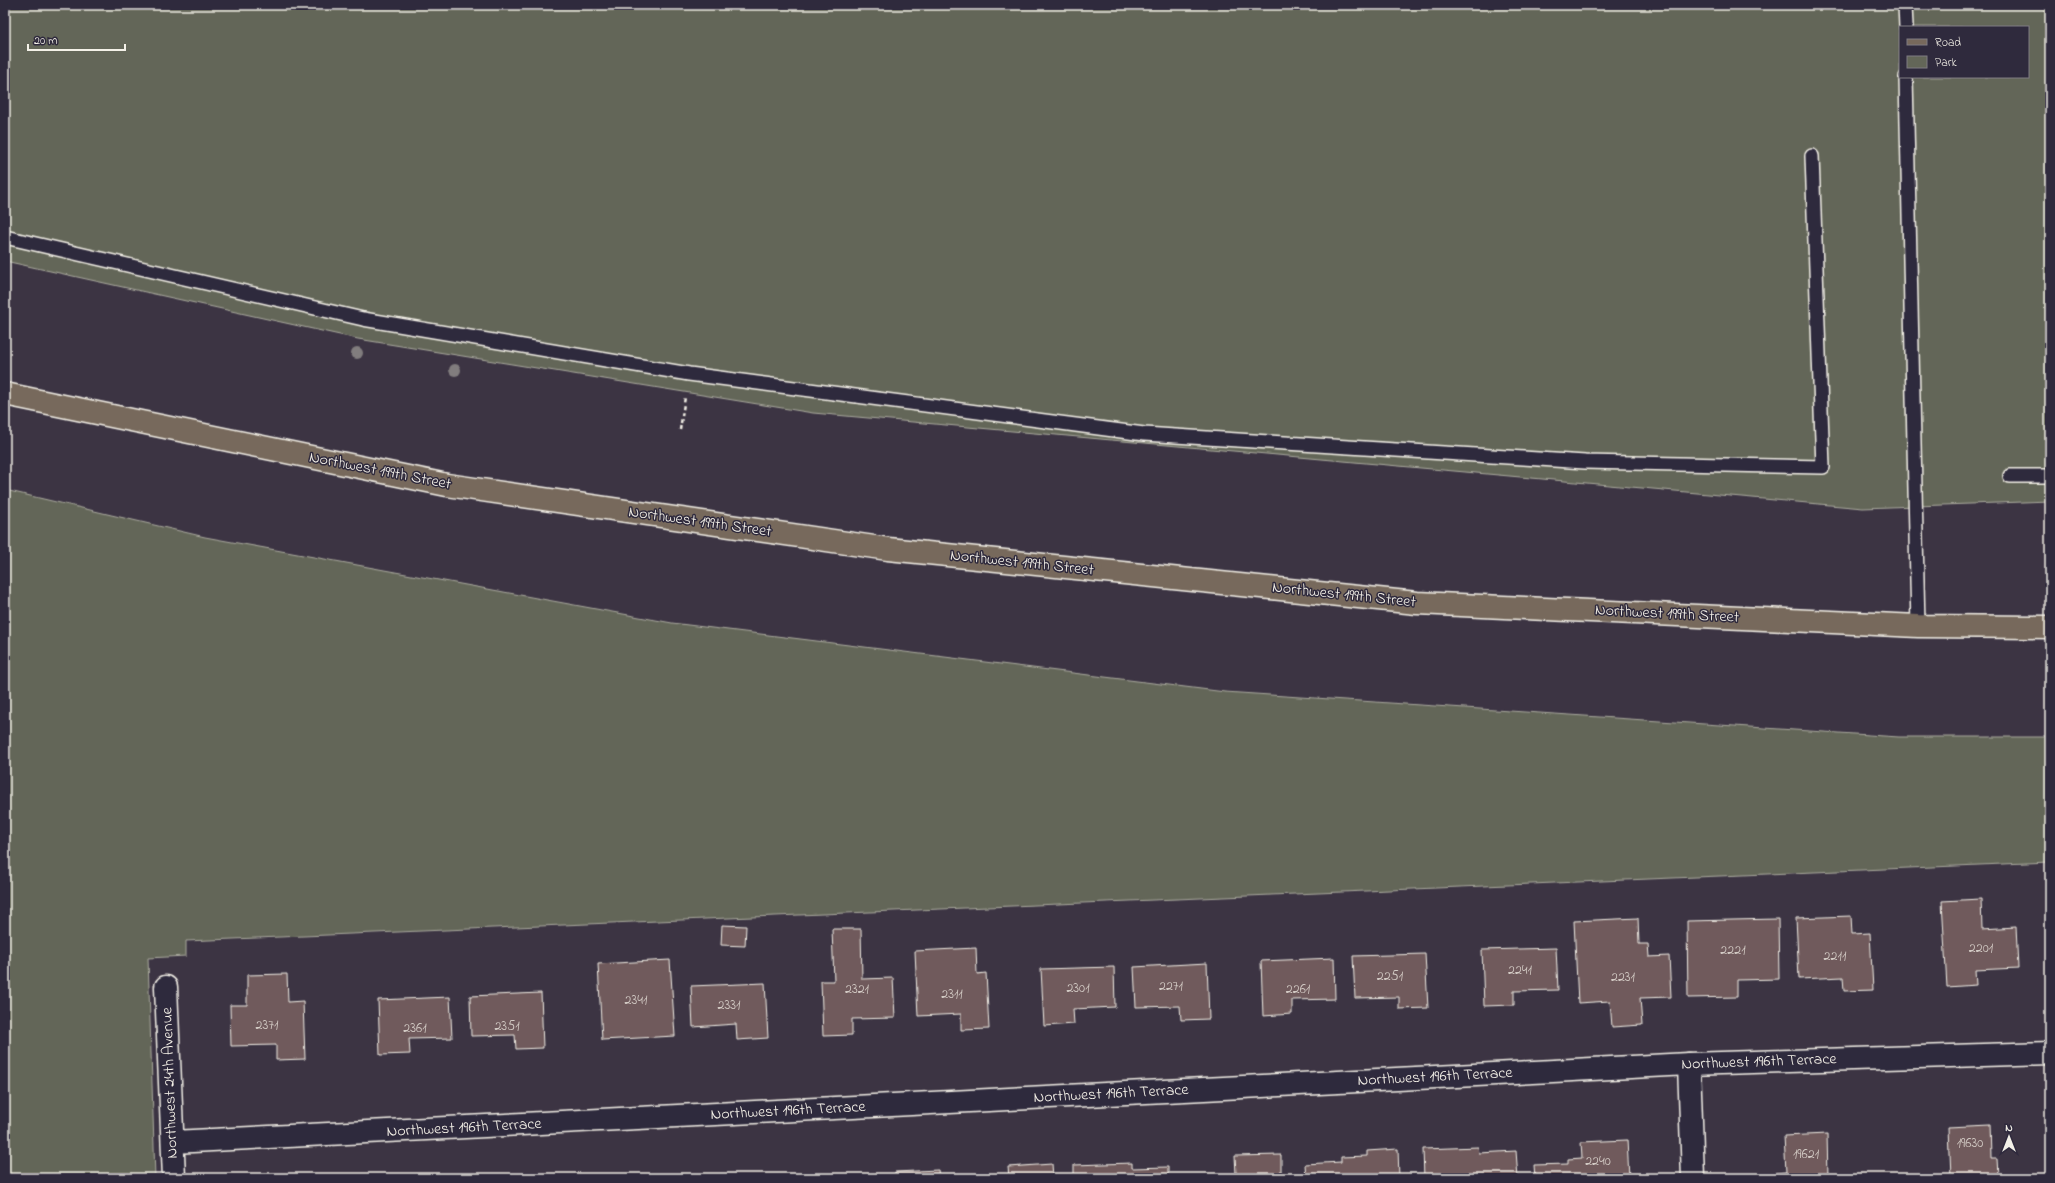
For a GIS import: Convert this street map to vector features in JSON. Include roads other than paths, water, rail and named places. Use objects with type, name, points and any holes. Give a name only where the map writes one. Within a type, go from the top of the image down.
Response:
[{"type":"main road","name":"Northwest 199th Street","points":[[5,394],[447,485],[888,549],[1417,603],[1918,626],[2050,627]]},
{"type":"street","name":"Northwest 24th Avenue","points":[[166,988],[174,1178]]},
{"type":"street","name":"Northwest 196th Terrace","points":[[173,1142],[1689,1064],[2050,1053]]},
{"type":"street","points":[[1689,1064],[1693,1178]]},
{"type":"lane","points":[[1905,5],[1906,26]]},
{"type":"lane","points":[[1906,78],[1918,626]]},
{"type":"lane","points":[[5,237],[363,319],[689,374],[1144,434],[1585,462],[1823,467],[1812,156]]},
{"type":"lane","points":[[2010,476],[2050,476]]}]
